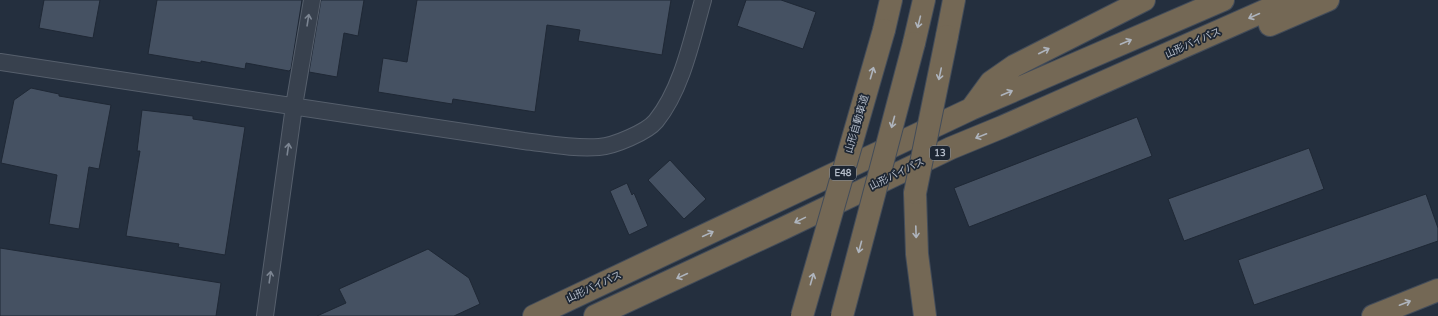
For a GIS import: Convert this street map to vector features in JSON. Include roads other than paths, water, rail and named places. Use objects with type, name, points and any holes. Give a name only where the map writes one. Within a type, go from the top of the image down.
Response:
[{"type":"highway","name":"山形自動車道","points":[[802,316],[884,30],[891,0]]},
{"type":"highway","points":[[842,316],[924,0]]},
{"type":"highway","points":[[925,316],[917,254],[915,192],[954,0]]},
{"type":"highway","points":[[971,109],[991,82],[1014,66],[1144,0]]},
{"type":"highway","name":"山形バイパス","points":[[534,316],[971,109],[1223,0]]},
{"type":"highway","name":"山形バイパス","points":[[595,316],[784,228],[950,148],[1002,127],[1289,0]]},
{"type":"highway","points":[[1002,127],[1175,66],[1328,0]]},
{"type":"highway","points":[[1372,316],[1438,290]]},
{"type":"street","points":[[265,316],[294,106],[312,0]]},
{"type":"street","points":[[0,62],[558,146],[600,147],[627,140],[655,122],[673,94],[703,0]]}]
